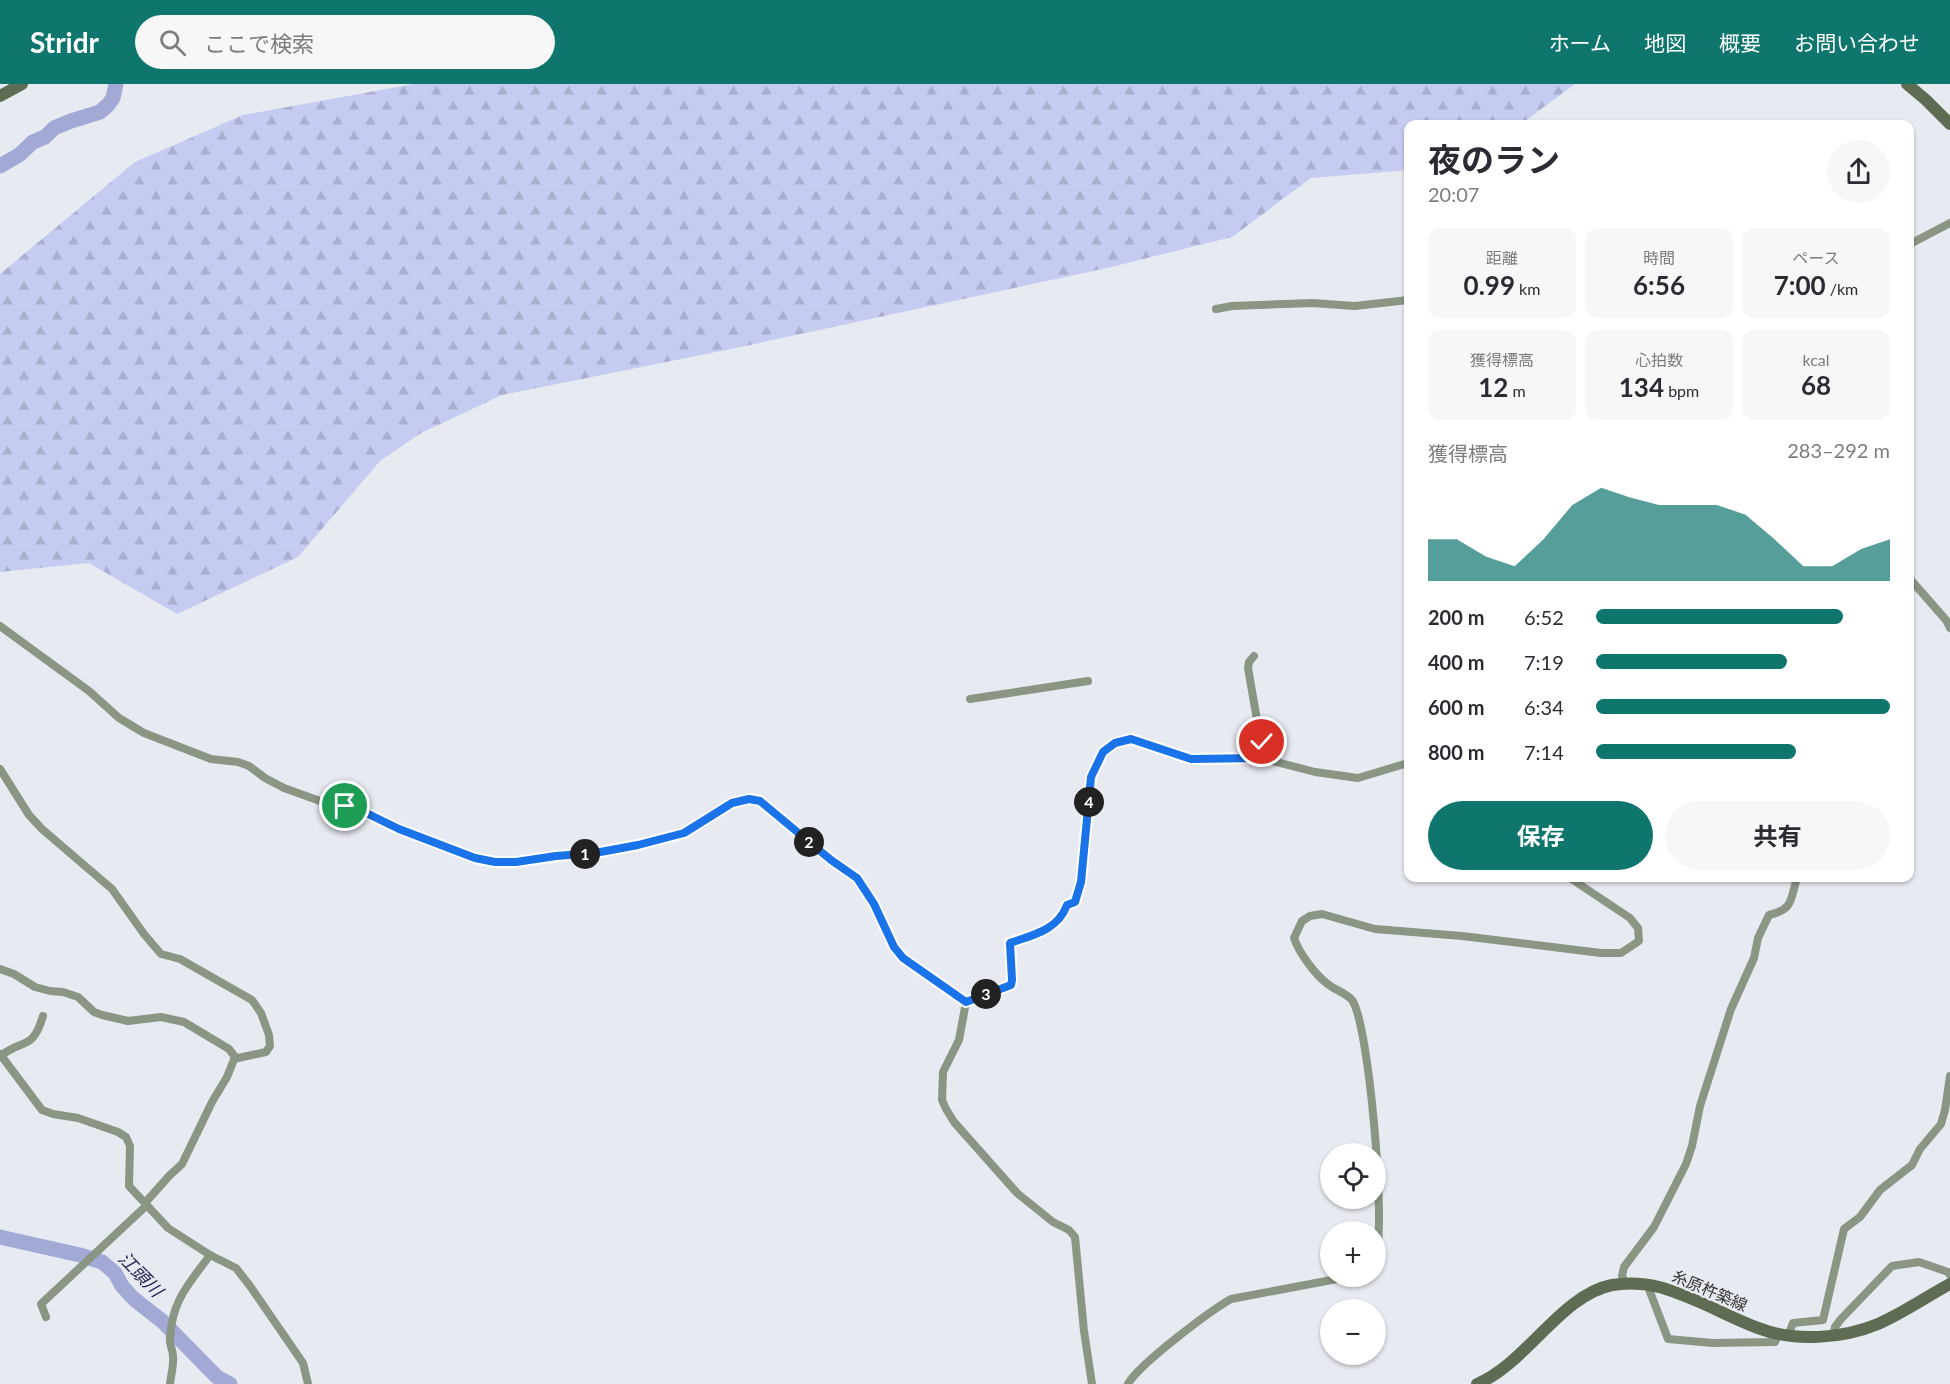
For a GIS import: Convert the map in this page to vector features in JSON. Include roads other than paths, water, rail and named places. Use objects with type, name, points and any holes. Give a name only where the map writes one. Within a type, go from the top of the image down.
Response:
[{"type":"main road","points":[[0,96],[22,84]]},
{"type":"main road","points":[[1907,84],[1950,124]]},
{"type":"main road","name":"糸原杵築線","points":[[1478,1384],[1510,1363],[1572,1306],[1591,1293],[1610,1285],[1647,1284],[1667,1288],[1759,1329],[1783,1335],[1833,1335],[1852,1333],[1879,1324],[1950,1284]]},
{"type":"street","points":[[1914,242],[1950,224]]},
{"type":"street","points":[[1216,309],[1232,306],[1312,303],[1355,306],[1404,300]]},
{"type":"street","points":[[1914,584],[1946,620],[1950,628]]},
{"type":"street","points":[[0,626],[89,691],[119,718],[144,732],[211,759],[238,762],[249,766],[284,788],[320,801],[356,808],[399,829],[475,858],[495,862],[516,862],[595,853],[638,845],[684,833],[732,803],[749,799],[760,801],[831,860],[857,878],[874,904],[894,947],[903,958],[966,1002]]},
{"type":"street","points":[[1254,656],[1248,668],[1262,742],[1261,758]]},
{"type":"street","points":[[970,699],[1088,681]]},
{"type":"street","points":[[966,1002],[1011,985],[1010,943],[1055,925],[1063,916],[1067,905],[1075,902],[1081,882],[1091,777],[1103,752],[1115,743],[1131,739],[1191,759],[1261,758],[1315,772],[1358,778],[1404,764]]},
{"type":"street","points":[[0,769],[30,815],[69,853],[112,889],[161,954],[180,959],[252,1000],[264,1021],[270,1046],[266,1052],[250,1057],[235,1057]]},
{"type":"street","points":[[1380,1221],[1375,1132],[1361,1023],[1352,1000],[1327,984],[1298,950],[1294,938],[1302,921],[1310,916],[1322,914],[1375,929],[1462,936],[1601,953],[1621,953],[1639,941],[1638,928],[1630,918],[1576,882]]},
{"type":"street","points":[[1626,1284],[1622,1275],[1624,1267],[1654,1227],[1686,1164],[1695,1135],[1700,1107],[1728,1019],[1754,958],[1758,938],[1769,915],[1783,912],[1789,906],[1796,882]]},
{"type":"street","points":[[0,969],[14,974],[35,987],[78,997],[94,1012],[102,1015],[128,1021],[161,1017],[184,1022],[229,1049],[235,1057]]},
{"type":"street","points":[[966,1002],[959,1040],[943,1071],[942,1100],[954,1122],[1017,1193],[1053,1222],[1069,1230],[1075,1237],[1084,1331],[1092,1384]]},
{"type":"street","points":[[43,1016],[37,1033],[28,1042],[1,1055],[42,1110],[78,1118],[126,1137],[130,1146],[129,1186],[168,1228],[210,1256],[236,1268],[303,1363],[308,1384]]},
{"type":"street","points":[[46,1317],[41,1304],[146,1204],[182,1164],[235,1057]]},
{"type":"street","points":[[1647,1284],[1668,1339],[1713,1343],[1775,1342],[1793,1323],[1823,1320],[1844,1229],[1860,1217],[1880,1190],[1912,1165],[1920,1149],[1941,1124],[1950,1076]]},
{"type":"street","points":[[170,1384],[174,1358],[169,1341],[172,1321],[181,1293],[210,1256]]},
{"type":"street","points":[[1833,1335],[1841,1319],[1892,1266],[1919,1262],[1948,1272],[1950,1275]]},
{"type":"street","points":[[1128,1384],[1152,1359],[1215,1309],[1232,1299],[1320,1282]]},
{"type":"waterway","name":"江頭川","points":[[0,166],[19,155],[33,142],[45,137],[54,128],[100,112],[113,98],[116,84]]},
{"type":"waterway","name":"江頭川","points":[[0,1237],[102,1262],[115,1273],[122,1286],[134,1299],[162,1321],[217,1377],[230,1384]]}]
